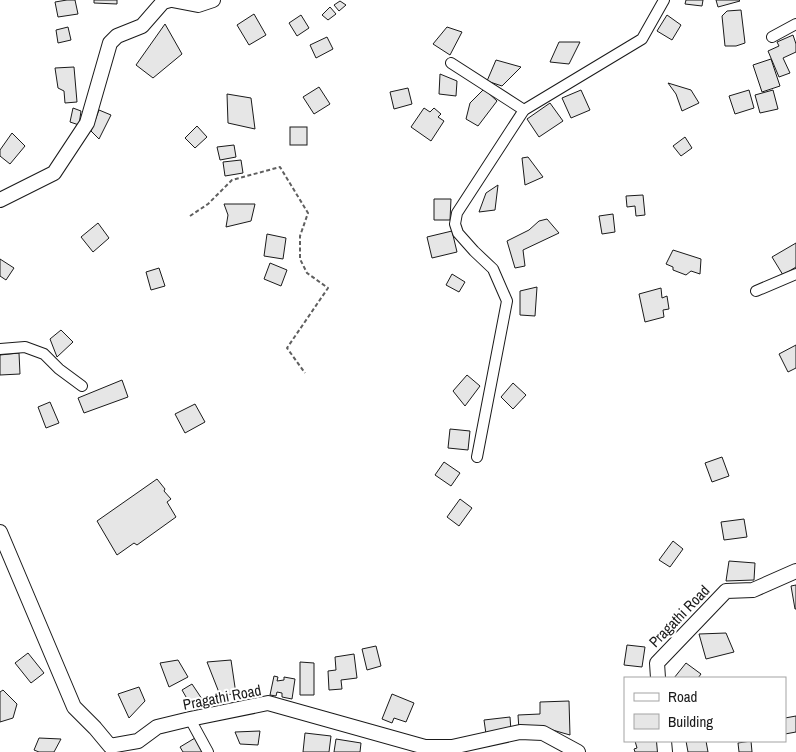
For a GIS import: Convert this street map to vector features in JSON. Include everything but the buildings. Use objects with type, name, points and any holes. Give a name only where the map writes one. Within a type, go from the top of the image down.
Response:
[{"type":"street","points":[[0,200],[54,173],[87,123],[110,43],[118,36],[142,26],[167,0],[198,5],[213,0]]},
{"type":"street","points":[[477,457],[507,301],[493,269],[458,233],[455,224],[457,213],[524,110],[642,39],[664,0]]},
{"type":"street","points":[[772,37],[796,24]]},
{"type":"street","points":[[450,63],[524,110]]},
{"type":"street","points":[[756,291],[796,274]]},
{"type":"street","points":[[0,349],[25,348],[44,354],[59,369],[82,386]]},
{"type":"street","name":"Pragathi Road","points":[[0,532],[74,707],[110,746],[138,741],[156,727],[268,703],[425,747],[452,747],[520,732],[543,733],[578,752]]},
{"type":"street","name":"Pragathi Road","points":[[658,677],[657,663],[726,591],[753,590],[796,571]]},
{"type":"street","points":[[190,719],[208,752]]},
{"type":"path","points":[[190,216],[208,204],[232,180],[280,167],[308,213],[300,236],[300,259],[307,274],[328,288],[287,348],[305,373]]}]
